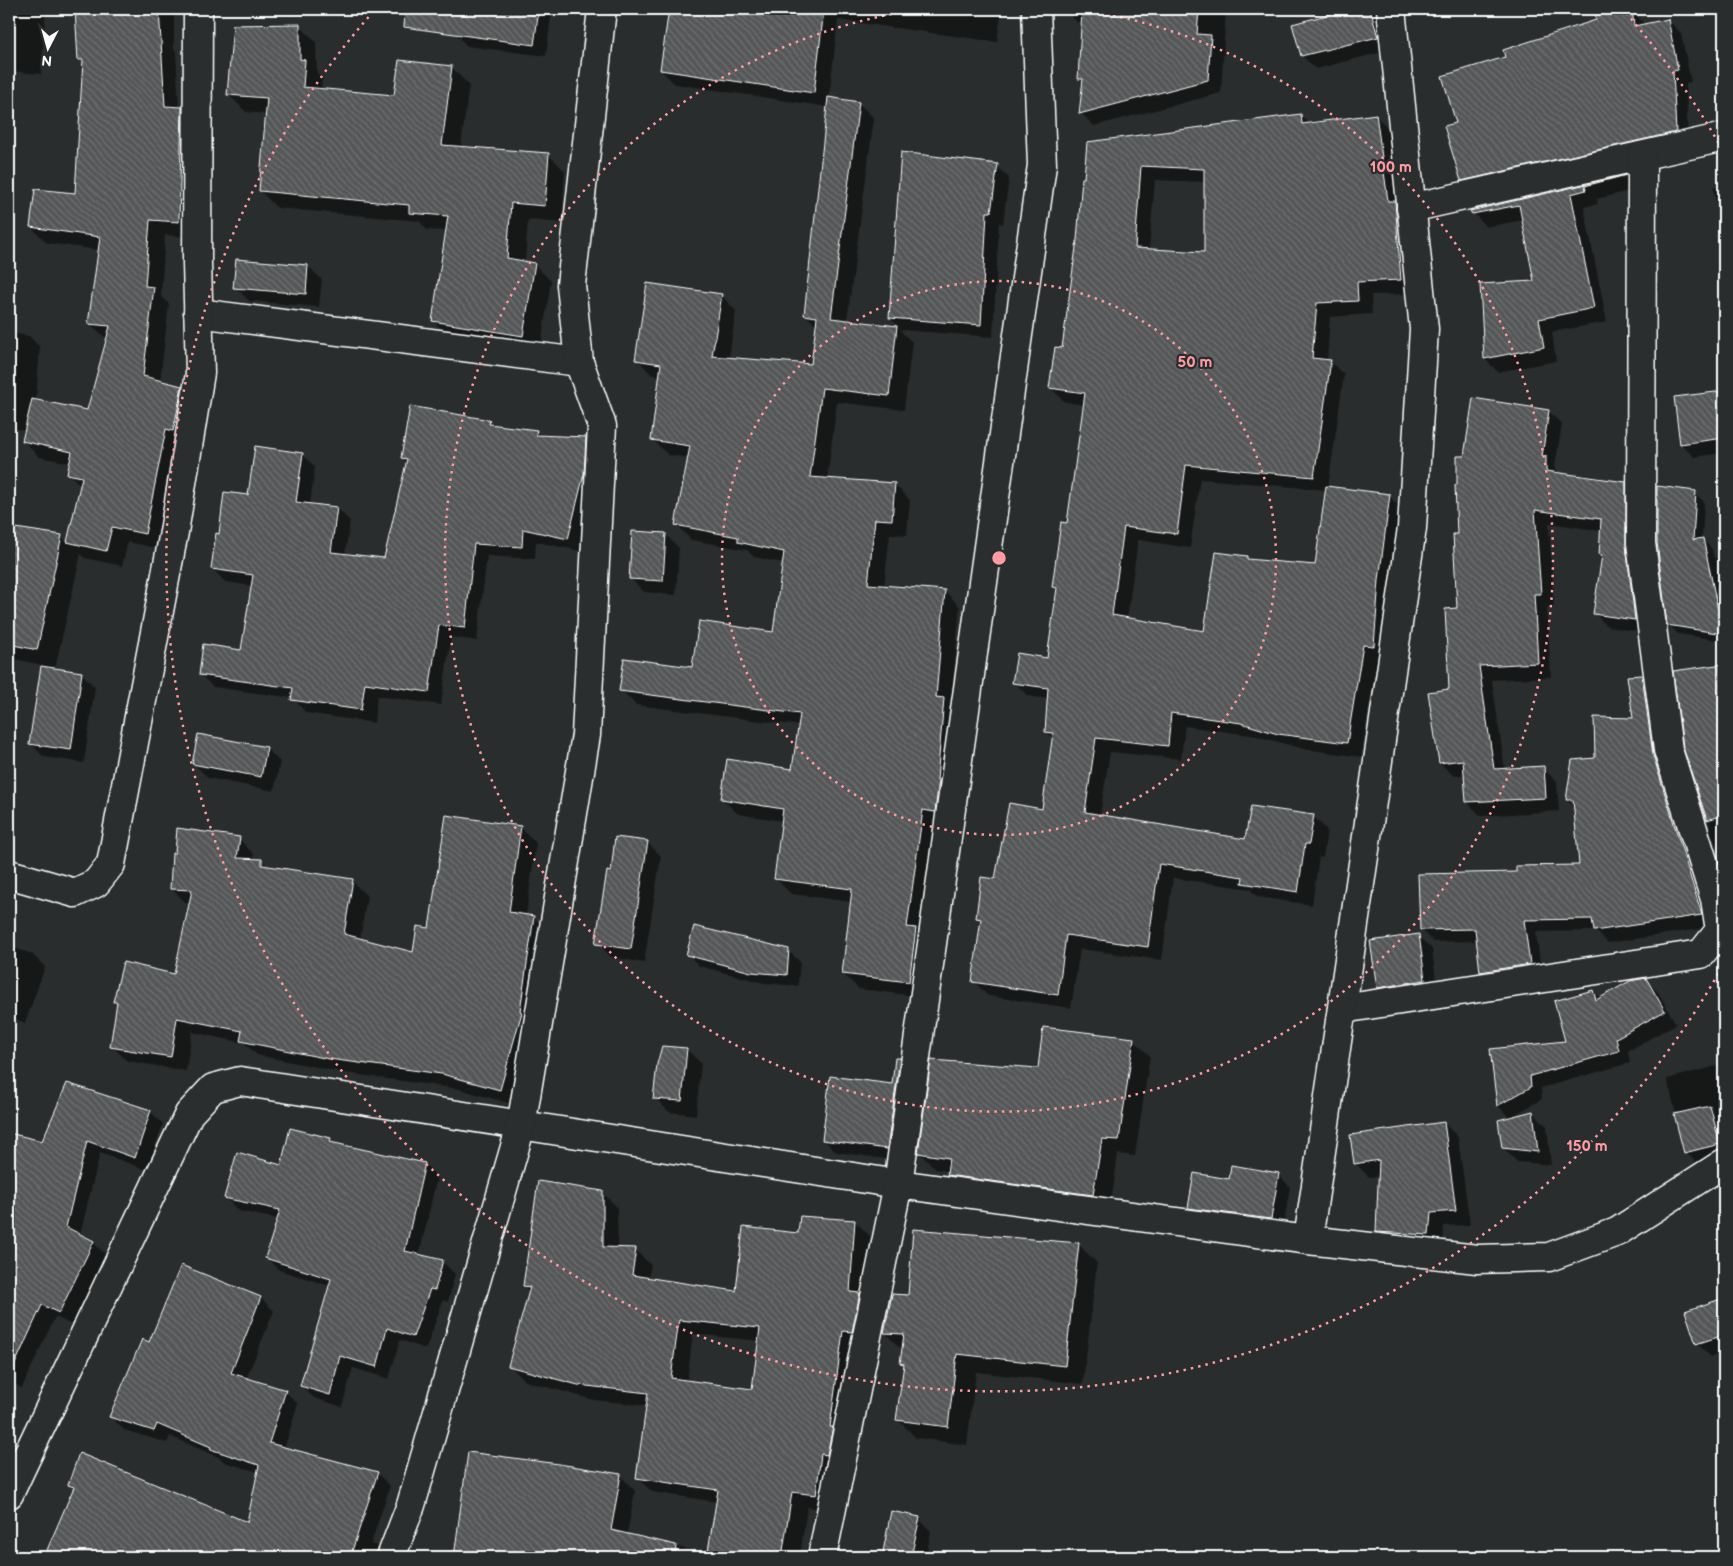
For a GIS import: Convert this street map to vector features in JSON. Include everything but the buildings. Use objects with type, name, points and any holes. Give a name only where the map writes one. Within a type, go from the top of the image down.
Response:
[{"type":"street","points":[[9,874],[75,893],[96,883],[111,864],[172,542],[200,373],[198,313],[198,9]]},
{"type":"street","points":[[391,1557],[411,1505],[521,1126],[586,734],[602,426],[579,362],[571,285],[602,9]]},
{"type":"street","points":[[822,1557],[898,1184],[1042,165],[1036,9]]},
{"type":"street","points":[[1308,1240],[1412,528],[1424,329],[1390,9]]},
{"type":"street","points":[[1411,208],[1724,137]]},
{"type":"street","points":[[1342,1009],[1701,954],[1720,930],[1715,899],[1668,750],[1641,543],[1642,156]]},
{"type":"street","points":[[198,313],[579,362]]},
{"type":"street","points":[[9,1494],[189,1114],[213,1088],[240,1081],[898,1184],[1308,1240],[1477,1259],[1549,1257],[1616,1232],[1724,1163]]}]
